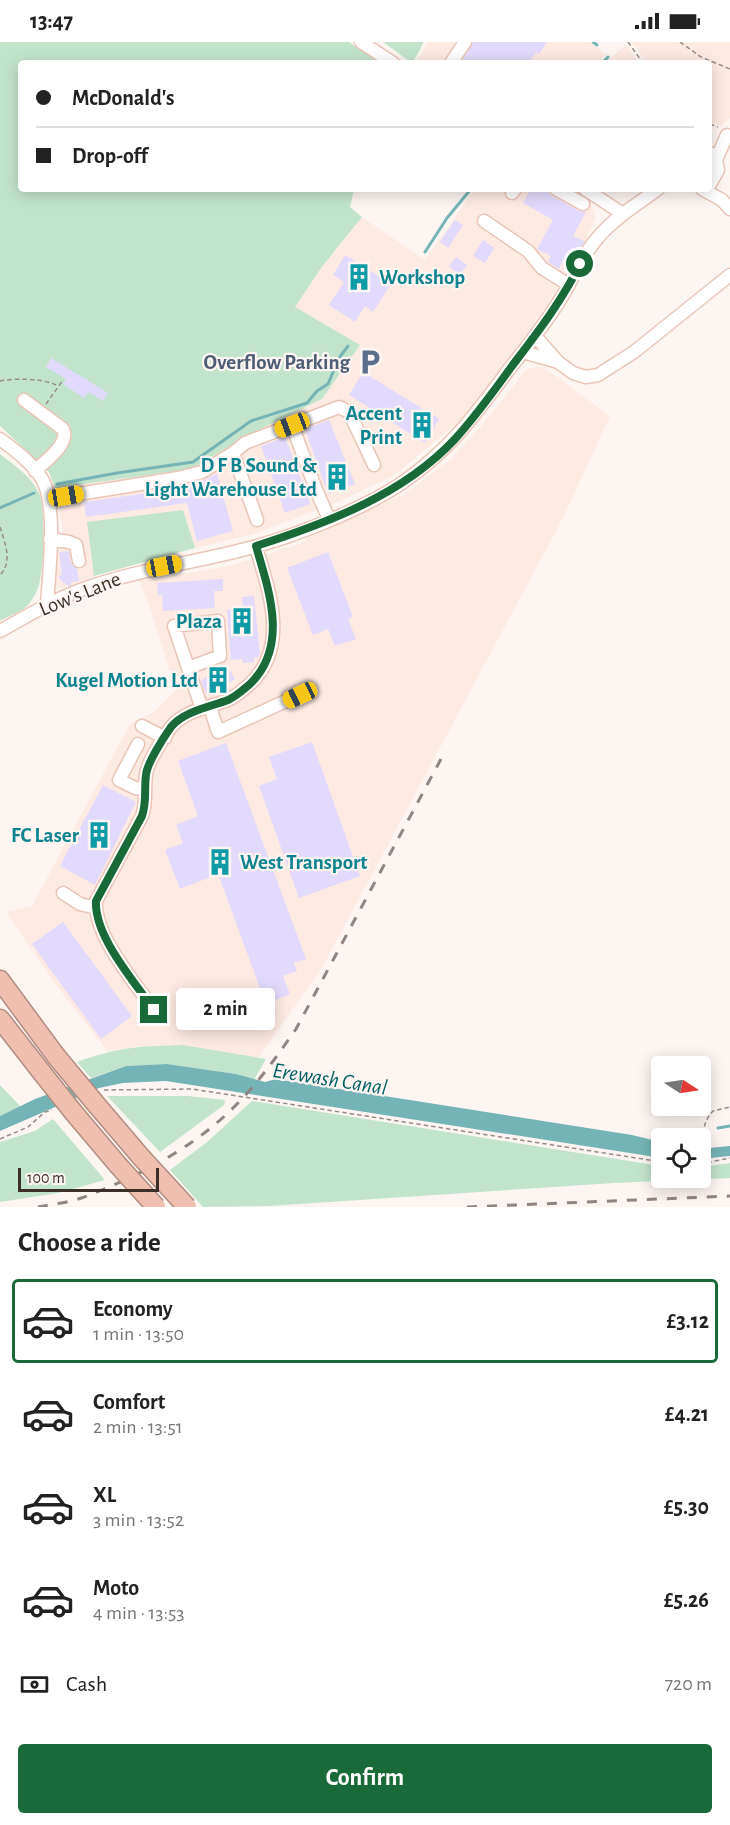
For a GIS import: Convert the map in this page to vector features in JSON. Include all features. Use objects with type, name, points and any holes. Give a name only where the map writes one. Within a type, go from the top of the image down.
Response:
[{"type":"highway","points":[[0,980],[56,1056],[99,1096],[141,1157],[187,1207]]},
{"type":"highway","points":[[0,1019],[74,1113],[156,1207]]},
{"type":"street","points":[[362,42],[389,60]]},
{"type":"street","points":[[453,60],[465,42]]},
{"type":"street","points":[[712,143],[728,134]]},
{"type":"street","points":[[726,204],[713,180],[717,165],[713,156],[728,134]]},
{"type":"street","points":[[561,192],[583,204]]},
{"type":"street","points":[[590,192],[623,214]]},
{"type":"street","name":"Low's Lane","points":[[0,631],[47,605],[87,587],[131,574],[256,546],[329,519],[382,495],[426,465],[465,427],[535,336],[569,285],[588,249],[602,232],[654,192]]},
{"type":"street","points":[[707,192],[726,204]]},
{"type":"street","points":[[484,220],[528,251],[542,268],[569,285]]},
{"type":"street","points":[[535,336],[558,362],[580,376],[592,377],[604,372],[634,352],[730,275]]},
{"type":"street","points":[[523,352],[558,362]]},
{"type":"street","points":[[24,400],[63,429],[65,433],[64,440],[35,471]]},
{"type":"street","points":[[66,496],[202,472],[245,443],[339,407],[349,412],[374,465]]},
{"type":"street","points":[[292,425],[329,519]]},
{"type":"street","points":[[0,439],[35,471],[45,484],[49,501],[50,539],[47,605]]},
{"type":"street","points":[[233,453],[257,520]]},
{"type":"street","points":[[50,539],[76,545],[79,561]]},
{"type":"street","points":[[154,1010],[104,938],[96,901],[142,816],[146,804],[147,768],[172,726],[187,714],[234,697],[243,691],[262,670],[273,638],[273,610],[256,546]]},
{"type":"street","points":[[188,668],[220,656],[218,621],[174,626],[188,668],[218,732],[300,695]]},
{"type":"street","points":[[142,726],[165,738]]},
{"type":"street","points":[[138,744],[119,780],[135,788],[145,789]]},
{"type":"street","points":[[63,893],[80,904],[96,908]]},
{"type":"path","points":[[628,42],[641,60]]},
{"type":"path","points":[[680,42],[708,60]]},
{"type":"path","points":[[712,62],[730,69]]},
{"type":"path","points":[[0,381],[30,380],[58,386]]},
{"type":"path","points":[[41,412],[63,380]]},
{"type":"path","points":[[0,527],[8,556],[7,565],[0,575]]},
{"type":"path","points":[[99,1096],[192,1089],[651,1160]]},
{"type":"path","points":[[704,1128],[708,1116],[713,1111],[730,1107]]},
{"type":"path","points":[[0,1139],[28,1127],[45,1113],[55,1109]]},
{"type":"path","points":[[711,1163],[730,1158]]},
{"type":"shaded area","points":[[428,42],[590,42],[606,55],[602,60],[418,60]]},
{"type":"shaded area","points":[[632,42],[730,42],[730,118],[721,126],[712,123],[712,60],[645,60]]},
{"type":"shaded area","points":[[626,45],[637,60],[608,60]]},
{"type":"shaded area","points":[[473,192],[575,192],[590,202],[596,217],[579,256],[542,313],[470,409],[453,427],[393,476],[338,502],[254,534],[195,548],[183,510],[87,523],[94,576],[62,588],[57,587],[55,580],[57,553],[63,532],[55,488],[192,469],[246,436],[322,399],[360,345],[295,307],[321,268],[362,217],[425,260]]},
{"type":"shaded area","points":[[539,366],[610,416],[565,514],[322,968],[258,1058],[183,1045],[141,1046],[107,1051],[54,982],[6,912],[32,906],[130,724],[154,712],[176,690],[139,581],[229,566],[282,548],[289,548],[302,543],[310,536],[396,498],[451,459],[483,424],[526,370]]},
{"type":"green space","points":[[0,42],[349,42],[376,60],[18,60],[18,192],[353,192],[350,207],[362,217],[321,268],[295,307],[360,345],[322,399],[246,436],[192,469],[55,488],[49,472],[0,426]]},
{"type":"green space","points":[[383,42],[423,42],[414,60],[408,60]]},
{"type":"green space","points":[[0,454],[27,476],[36,487],[43,511],[44,538],[41,577],[35,595],[30,603],[19,612],[0,621]]},
{"type":"green space","points":[[183,510],[195,548],[94,576],[87,522]]},
{"type":"green space","points":[[183,1045],[266,1059],[254,1080],[236,1074],[167,1064],[126,1066],[91,1078],[77,1062],[130,1048]]},
{"type":"green space","points":[[0,1085],[21,1107],[0,1116]]},
{"type":"green space","points":[[107,1096],[188,1096],[225,1100],[224,1105],[160,1152]]},
{"type":"green space","points":[[252,1101],[651,1164],[651,1181],[269,1206],[203,1207],[170,1170],[207,1142]]},
{"type":"green space","points":[[53,1119],[105,1180],[58,1193],[0,1202],[0,1142],[35,1131]]},
{"type":"green space","points":[[730,1163],[730,1178],[711,1179],[711,1166]]},
{"type":"water","points":[[167,1064],[236,1074],[265,1082],[276,1079],[632,1135],[651,1140],[651,1156],[166,1081],[123,1083],[99,1088],[0,1131],[0,1116],[35,1099],[126,1066]]},
{"type":"building","points":[[473,42],[547,42],[539,54],[536,52],[531,60],[463,60]]},
{"type":"building","points":[[529,192],[547,192],[579,211],[586,212],[573,236],[585,241],[576,255],[569,252],[566,261],[563,260],[559,269],[548,262],[551,256],[537,249],[553,220],[523,203]]},
{"type":"building","points":[[455,220],[463,225],[448,248],[440,242]]},
{"type":"building","points":[[483,240],[494,248],[485,263],[473,256]]},
{"type":"building","points":[[345,255],[391,284],[373,312],[365,306],[355,322],[329,305],[344,282],[333,275]]},
{"type":"building","points":[[456,257],[467,265],[460,275],[449,266]]},
{"type":"building","points":[[51,358],[108,393],[103,401],[88,392],[84,398],[63,384],[66,379],[46,367]]},
{"type":"building","points":[[363,372],[439,419],[425,443],[349,395]]},
{"type":"building","points":[[329,420],[355,484],[328,494],[305,429]]},
{"type":"building","points":[[285,437],[310,504],[285,513],[261,446]]},
{"type":"building","points":[[217,474],[233,531],[197,541],[187,503],[86,517],[84,502],[182,488],[182,486]]},
{"type":"building","points":[[69,551],[71,563],[77,569],[79,581],[71,582],[69,586],[58,576],[62,575],[59,552]]},
{"type":"building","points":[[328,552],[353,617],[348,619],[356,639],[335,646],[328,629],[313,635],[287,568]]},
{"type":"building","points":[[223,579],[223,591],[214,591],[215,608],[163,611],[162,595],[158,595],[157,583]]},
{"type":"building","points":[[254,596],[260,654],[254,658],[254,662],[243,663],[242,659],[231,660],[227,610],[243,608],[242,597]]},
{"type":"building","name":"Kugel Motion Ltd","points":[[226,664],[235,679],[212,695],[210,692],[206,694],[201,681]]},
{"type":"building","points":[[312,742],[360,876],[299,898],[259,786],[277,779],[269,757]]},
{"type":"building","name":"West Transport","points":[[226,743],[306,959],[294,963],[297,971],[283,976],[290,994],[266,1004],[218,874],[180,889],[165,850],[183,843],[176,825],[198,816],[178,761]]},
{"type":"building","name":"FC Laser","points":[[103,785],[136,802],[95,885],[60,866]]},
{"type":"building","points":[[63,922],[132,1016],[101,1039],[32,944]]},
{"type":"waterway","points":[[593,42],[597,45]]},
{"type":"waterway","points":[[605,60],[608,57]]},
{"type":"waterway","points":[[425,252],[447,218],[469,192]]},
{"type":"waterway","points":[[57,484],[193,462],[251,421],[307,403],[317,391],[328,384],[339,358],[348,346]]},
{"type":"waterway","points":[[0,508],[34,493]]},
{"type":"waterway","points":[[718,1128],[730,1126]]},
{"type":"waterway","name":"Erewash Canal","points":[[711,1153],[730,1151]]},
{"type":"railway","points":[[38,1207],[81,1198],[147,1169],[203,1134],[244,1096],[296,1029],[441,759]]},
{"type":"railway","points":[[467,1207],[730,1196]]},
{"type":"place","name":"Workshop","points":[[359,277]]},
{"type":"place","name":"Overflow Parking","points":[[370,362]]},
{"type":"place","name":"Accent Print","points":[[422,425]]},
{"type":"place","name":"D F B Sound & Light Warehouse Ltd","points":[[337,477]]},
{"type":"place","name":"Plaza","points":[[242,621]]},
{"type":"place","name":"Kugel Motion Ltd","points":[[218,680]]},
{"type":"place","name":"FC Laser","points":[[99,835]]},
{"type":"place","name":"West Transport","points":[[220,862]]},
{"type":"route","points":[[154,1010],[104,938],[96,901],[142,816],[146,804],[147,768],[172,726],[187,714],[234,697],[243,691],[262,670],[270,652],[274,620],[256,546],[365,504],[426,465],[454,440],[473,418],[545,323],[580,264]]}]
